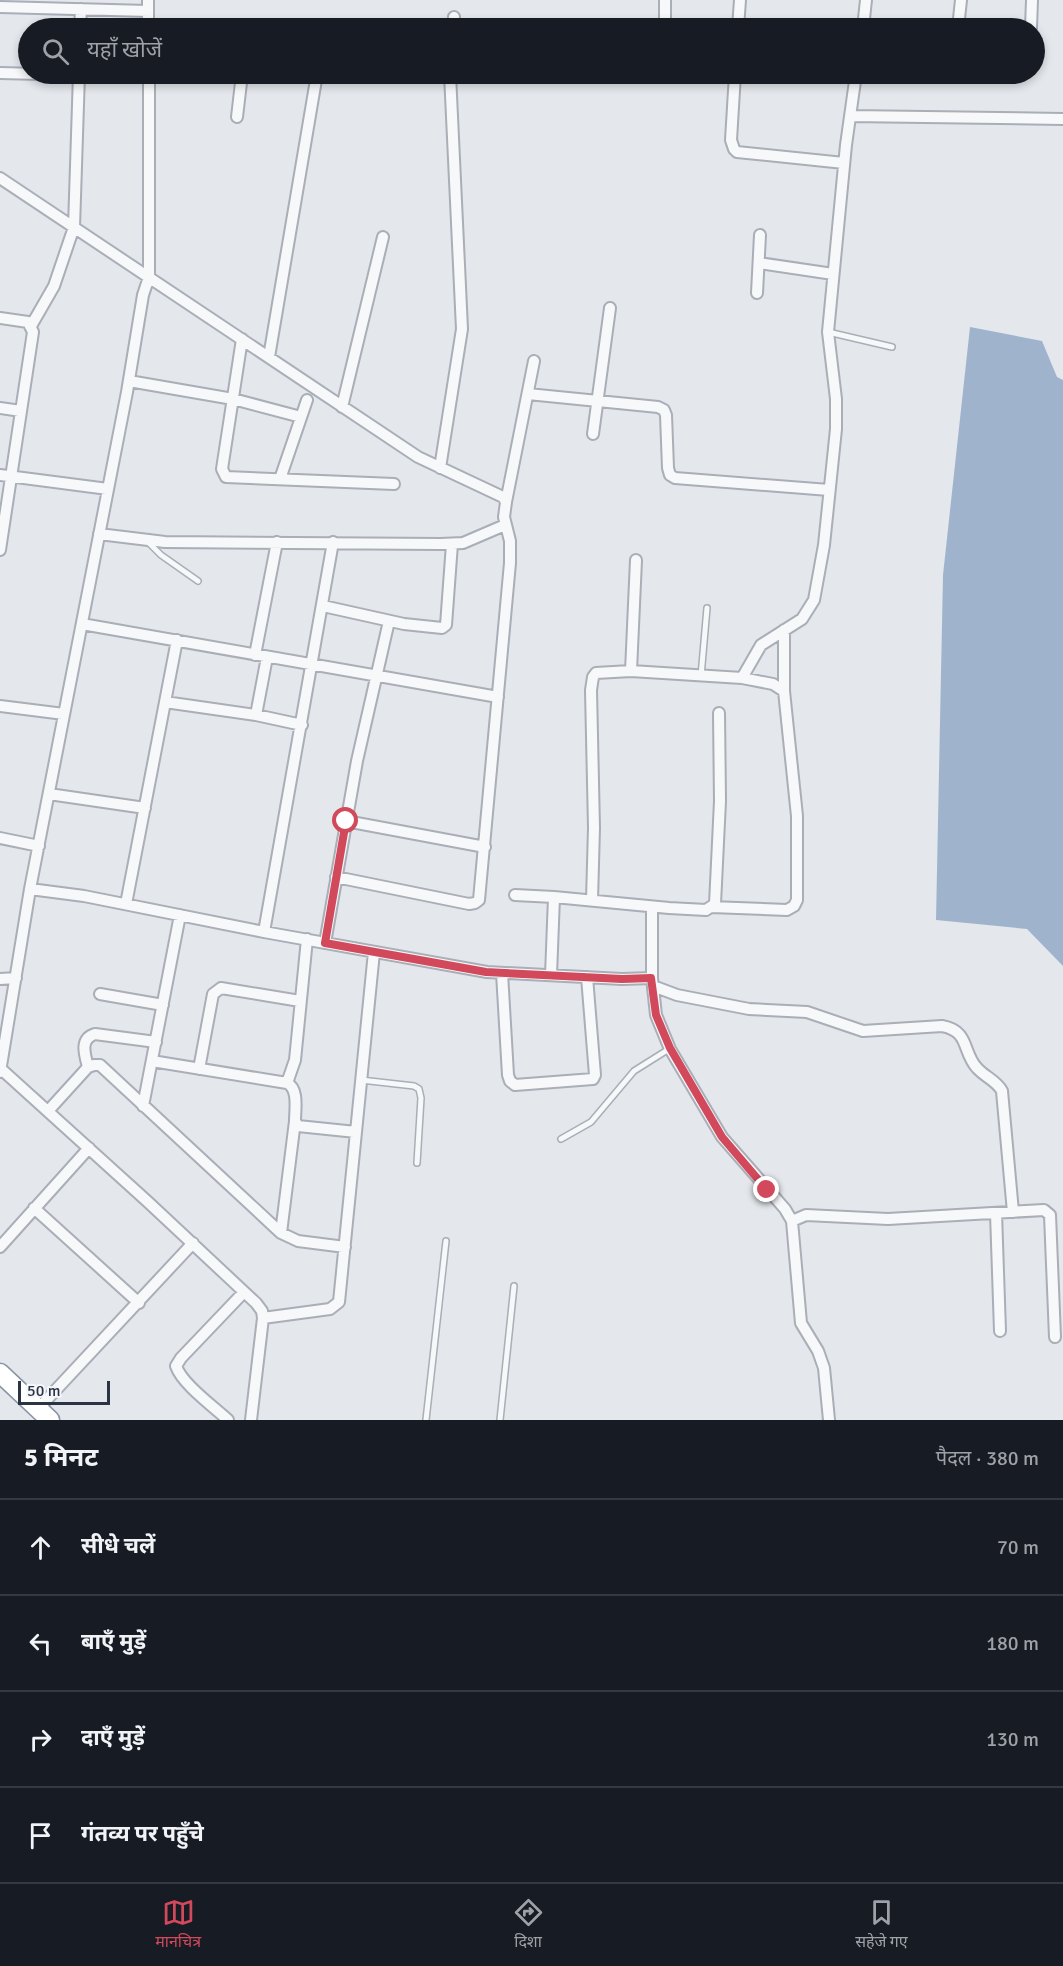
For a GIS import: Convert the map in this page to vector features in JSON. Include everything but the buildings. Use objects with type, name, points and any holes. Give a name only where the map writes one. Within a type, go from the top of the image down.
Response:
[{"type":"highway","points":[[0,1373],[44,1414]]},
{"type":"street","points":[[665,0],[665,18]]},
{"type":"street","points":[[739,18],[740,0]]},
{"type":"street","points":[[864,18],[867,0]]},
{"type":"street","points":[[959,18],[961,0]]},
{"type":"street","points":[[1031,18],[1032,0]]},
{"type":"street","points":[[0,7],[81,9],[148,6]]},
{"type":"street","points":[[81,9],[81,18]]},
{"type":"street","points":[[0,73],[18,73]]},
{"type":"street","points":[[31,326],[54,286],[74,227],[79,84]]},
{"type":"street","points":[[148,84],[149,277],[143,295],[129,381],[30,889],[0,1070],[89,1148],[262,1311],[251,1420]]},
{"type":"street","points":[[237,117],[241,84]]},
{"type":"street","points":[[269,357],[315,84]]},
{"type":"street","points":[[440,468],[462,329],[450,84]]},
{"type":"street","points":[[734,84],[731,140],[737,152],[844,163]]},
{"type":"street","points":[[742,678],[761,645],[808,613],[813,600],[824,545],[836,429],[836,399],[828,332],[844,163],[855,84]]},
{"type":"street","points":[[850,116],[1063,119]]},
{"type":"street","points":[[0,178],[418,457],[503,497],[510,541],[510,563],[479,900],[469,904],[336,877]]},
{"type":"street","points":[[757,293],[760,235]]},
{"type":"street","points":[[342,407],[383,237]]},
{"type":"street","points":[[759,263],[833,274]]},
{"type":"street","points":[[593,434],[610,308]]},
{"type":"street","points":[[0,318],[21,319],[28,322],[33,332],[21,411],[5,476],[0,550]]},
{"type":"street","points":[[242,339],[222,469],[226,477],[394,484]]},
{"type":"street","points":[[99,534],[165,542],[463,543],[505,512],[534,361]]},
{"type":"street","points":[[129,381],[233,399],[301,417]]},
{"type":"street","points":[[528,394],[658,406],[664,410],[666,415],[668,468],[670,475],[675,478],[829,490]]},
{"type":"street","points":[[279,479],[307,400]]},
{"type":"street","points":[[0,408],[21,411]]},
{"type":"street","points":[[5,476],[108,489]]},
{"type":"street","points":[[255,655],[278,542]]},
{"type":"street","points":[[264,932],[333,542]]},
{"type":"street","points":[[323,606],[389,621],[442,628],[446,625],[452,544]]},
{"type":"street","points":[[631,671],[636,560]]},
{"type":"street","points":[[325,943],[357,761],[389,621]]},
{"type":"street","points":[[82,624],[498,697]]},
{"type":"street","points":[[711,907],[787,910],[794,906],[797,900],[796,816],[784,691],[784,630]]},
{"type":"street","points":[[126,904],[177,640]]},
{"type":"street","points":[[256,715],[267,657]]},
{"type":"street","points":[[592,900],[594,828],[591,690],[596,673],[631,671],[742,678],[773,684],[784,691]]},
{"type":"street","points":[[165,702],[302,724]]},
{"type":"street","points":[[0,706],[64,714]]},
{"type":"street","points":[[515,895],[705,910],[715,904],[720,801],[719,713]]},
{"type":"street","points":[[49,794],[145,808]]},
{"type":"street","points":[[346,821],[485,847]]},
{"type":"street","points":[[0,838],[39,846]]},
{"type":"street","points":[[30,889],[84,896],[264,932],[486,972],[652,982],[677,995],[749,1009],[807,1012],[863,1031],[942,1026],[951,1028],[963,1038],[973,1063],[1002,1091],[1013,1212]]},
{"type":"street","points":[[552,975],[554,897]]},
{"type":"street","points":[[652,906],[652,982],[656,1015],[670,1048],[722,1137],[785,1209],[792,1221],[801,1323],[818,1351],[824,1368],[829,1420]]},
{"type":"street","points":[[143,1106],[180,915]]},
{"type":"street","points":[[287,1083],[296,1060],[307,939]]},
{"type":"street","points":[[263,1318],[330,1309],[339,1302],[374,952]]},
{"type":"street","points":[[502,973],[508,1075],[510,1081],[515,1085],[593,1078],[595,1075],[587,977]]},
{"type":"street","points":[[0,979],[16,978]]},
{"type":"street","points":[[199,1069],[213,994],[216,990],[221,988],[300,1002]]},
{"type":"street","points":[[100,994],[163,1005]]},
{"type":"street","points":[[88,1067],[84,1051],[86,1039],[95,1034],[156,1042]]},
{"type":"street","points":[[152,1060],[287,1083],[295,1090],[295,1121],[281,1233]]},
{"type":"street","points":[[48,1111],[88,1067],[100,1065],[281,1233],[298,1241],[345,1247]]},
{"type":"street","points":[[295,1121],[303,1127],[356,1132]]},
{"type":"street","points":[[0,1247],[89,1148]]},
{"type":"street","points":[[34,1208],[139,1303]]},
{"type":"street","points":[[792,1221],[806,1215],[888,1219],[1044,1210],[1050,1215],[1055,1337]]},
{"type":"street","points":[[996,1213],[1000,1331]]},
{"type":"street","points":[[44,1414],[193,1244]]},
{"type":"street","points":[[228,1420],[187,1382],[176,1366],[244,1292]]},
{"type":"lane","points":[[828,332],[892,347]]},
{"type":"lane","points":[[146,540],[161,555],[198,581]]},
{"type":"lane","points":[[701,676],[707,608]]},
{"type":"lane","points":[[561,1139],[591,1122],[634,1071],[670,1048]]},
{"type":"lane","points":[[362,1080],[414,1086],[419,1089],[421,1098],[417,1163]]},
{"type":"lane","points":[[426,1420],[446,1241]]},
{"type":"lane","points":[[500,1420],[514,1286]]},
{"type":"water","points":[[970,327],[1042,341],[1057,377],[1063,380],[1063,966],[1027,929],[936,920],[943,575]]},
{"type":"route","points":[[346,821],[325,943],[486,972],[622,979],[651,978],[656,1015],[670,1048],[722,1137],[767,1190]]}]
